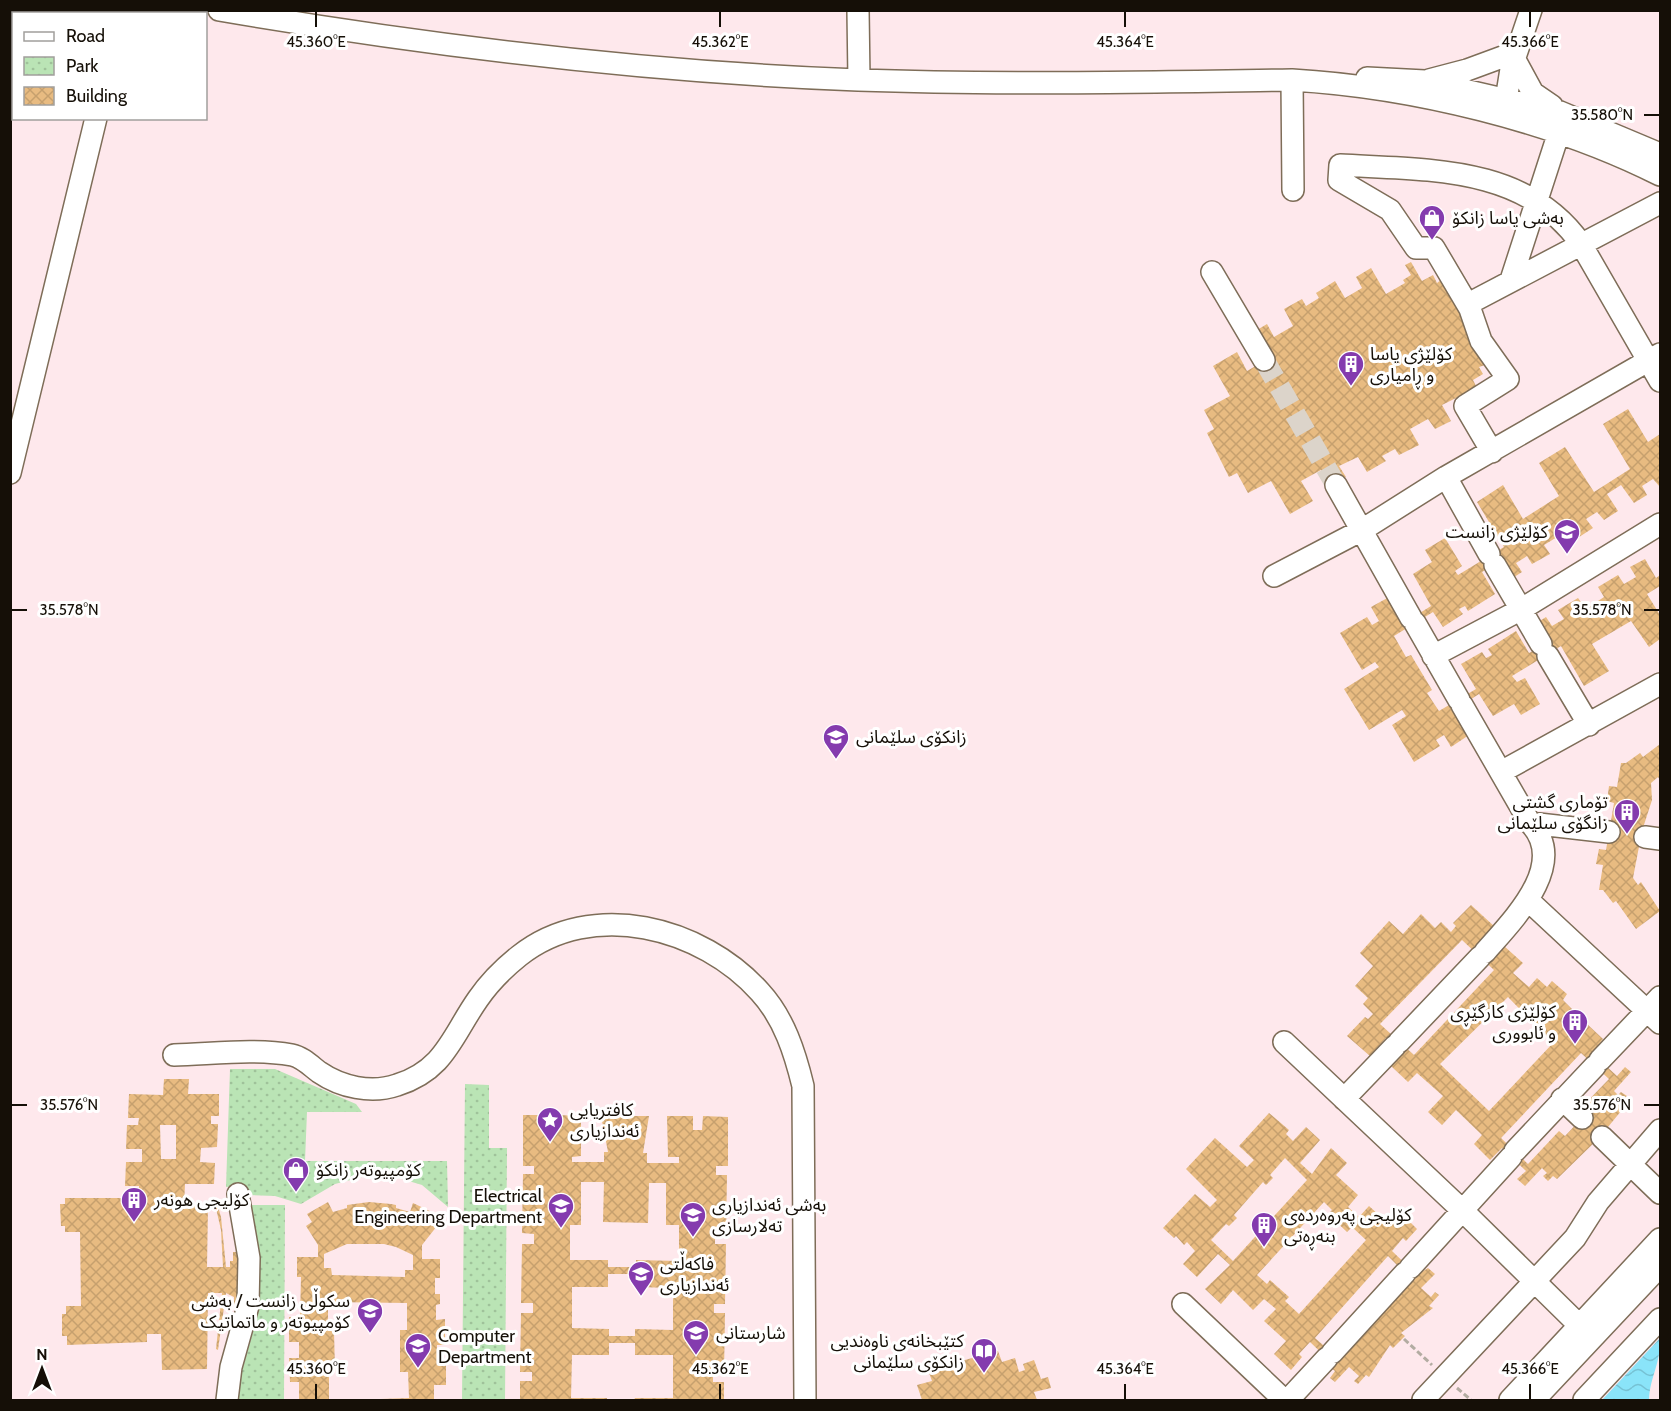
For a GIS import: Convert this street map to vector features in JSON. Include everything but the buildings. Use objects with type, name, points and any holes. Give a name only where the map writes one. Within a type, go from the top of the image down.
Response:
[{"type":"street","points":[[219,10],[370,36],[514,55],[728,73],[859,80],[1043,83],[1292,80],[1324,82],[1499,107]]},
{"type":"street","points":[[858,10],[859,80]]},
{"type":"street","points":[[1499,107],[1509,57],[1522,10]]},
{"type":"street","points":[[1425,81],[1509,57],[1531,10]]},
{"type":"street","points":[[1509,57],[1533,93],[1559,122],[1660,176]]},
{"type":"street","points":[[1324,82],[1370,78],[1425,81],[1499,107],[1559,122],[1660,154]]},
{"type":"street","points":[[1292,80],[1293,190]]},
{"type":"street","points":[[10,473],[96,120]]},
{"type":"street","points":[[1511,280],[1537,202],[1559,122]]},
{"type":"street","points":[[1492,452],[1465,406],[1508,379],[1481,341],[1467,304],[1434,248],[1416,248],[1390,210],[1340,180],[1340,165],[1432,169],[1476,177],[1537,202],[1568,225],[1655,357],[1660,381]]},
{"type":"street","points":[[1467,304],[1660,204]]},
{"type":"street","points":[[1212,272],[1264,360]]},
{"type":"street","points":[[1274,576],[1362,530],[1446,477],[1655,357]]},
{"type":"street","points":[[1446,477],[1520,610],[1590,725]]},
{"type":"street","points":[[1336,485],[1530,823],[1541,834],[1542,848],[1540,871],[1529,901],[1483,954],[1344,1099]]},
{"type":"street","points":[[1433,656],[1520,610],[1660,524]]},
{"type":"street","points":[[1501,772],[1590,725],[1660,684]]},
{"type":"street","points":[[1530,823],[1609,832]]},
{"type":"street","points":[[1183,1304],[1286,1401],[1463,1211],[1562,1099],[1656,1011],[1529,901]]},
{"type":"street","points":[[174,1055],[294,1056],[345,1085],[364,1089],[387,1088],[409,1081],[436,1063],[453,1044],[486,988],[518,957],[550,938],[587,927],[619,925],[662,931],[705,948],[728,962],[762,993],[792,1045],[803,1086],[805,1401]]},
{"type":"street","points":[[1284,1042],[1463,1211],[1580,1326]]},
{"type":"street","points":[[1562,1099],[1582,1118]]},
{"type":"street","points":[[1423,1401],[1575,1238],[1598,1202],[1660,1130]]},
{"type":"street","points":[[1602,1137],[1660,1193]]},
{"type":"street","points":[[227,1401],[231,1367],[249,1296],[249,1258],[238,1194]]},
{"type":"street","points":[[1510,1401],[1660,1239]]},
{"type":"street","points":[[1534,1401],[1660,1266]]},
{"type":"street","points":[[1584,1401],[1660,1319]]},
{"type":"shaded area","name":"زانکۆی سلێمانی","points":[[11,11],[1660,11],[1660,1400],[11,1400]]},
{"type":"green space","points":[[230,1069],[275,1069],[356,1104],[362,1112],[307,1112],[305,1161],[447,1161],[448,1207],[422,1185],[392,1176],[362,1177],[335,1184],[301,1204],[275,1196],[248,1195],[246,1185],[226,1187]]},
{"type":"green space","points":[[465,1084],[489,1085],[489,1148],[507,1148],[505,1400],[462,1400]]},
{"type":"green space","points":[[244,1205],[285,1205],[284,1400],[237,1400],[237,1389],[260,1306],[257,1249]]},
{"type":"water","points":[[1660,1338],[1659,1355],[1649,1400],[1602,1400]]},
{"type":"tunnel","points":[[1264,360],[1336,485]]},
{"type":"place","name":"بەشی یاسا زانکۆ","points":[[1432,241]]},
{"type":"place","name":"کۆلێژی یاسا و ڕامیاری","points":[[1351,387]]},
{"type":"place","name":"کۆلێژی زانست","points":[[1567,555]]},
{"type":"place","name":"زانکۆی سلێمانی","points":[[836,760]]},
{"type":"place","name":"تۆماری گشتی زانگۆی سلێمانی","points":[[1627,835]]},
{"type":"place","name":"كۆلێژی كارگێڕی و ئابووری","points":[[1575,1045]]},
{"type":"place","name":"کافتریایی ئەندازیاری","points":[[550,1143]]},
{"type":"place","name":"کۆمپیوتەر زانکۆ","points":[[296,1193]]},
{"type":"place","name":"کۆلیجی هونەر","points":[[134,1223]]},
{"type":"place","name":"Electrical Engineering Department","points":[[561,1229]]},
{"type":"place","name":"بەشی ئەندازیاری تەلارسازی","points":[[693,1238]]},
{"type":"place","name":"کۆلیجی پەروەردەی بنەڕەتی","points":[[1264,1248]]},
{"type":"place","name":"فاکەڵتی ئەندازیاری","points":[[641,1297]]},
{"type":"place","name":"سکوڵی زانست / بەشی کۆمپیوتەر و ماتماتیک","points":[[370,1334]]},
{"type":"place","name":"شارستانی","points":[[696,1356]]},
{"type":"place","name":"Computer Department","points":[[418,1369]]},
{"type":"place","name":"کتێبخانەی ناوەندیی زانکۆی سلێمانی","points":[[984,1374]]}]
